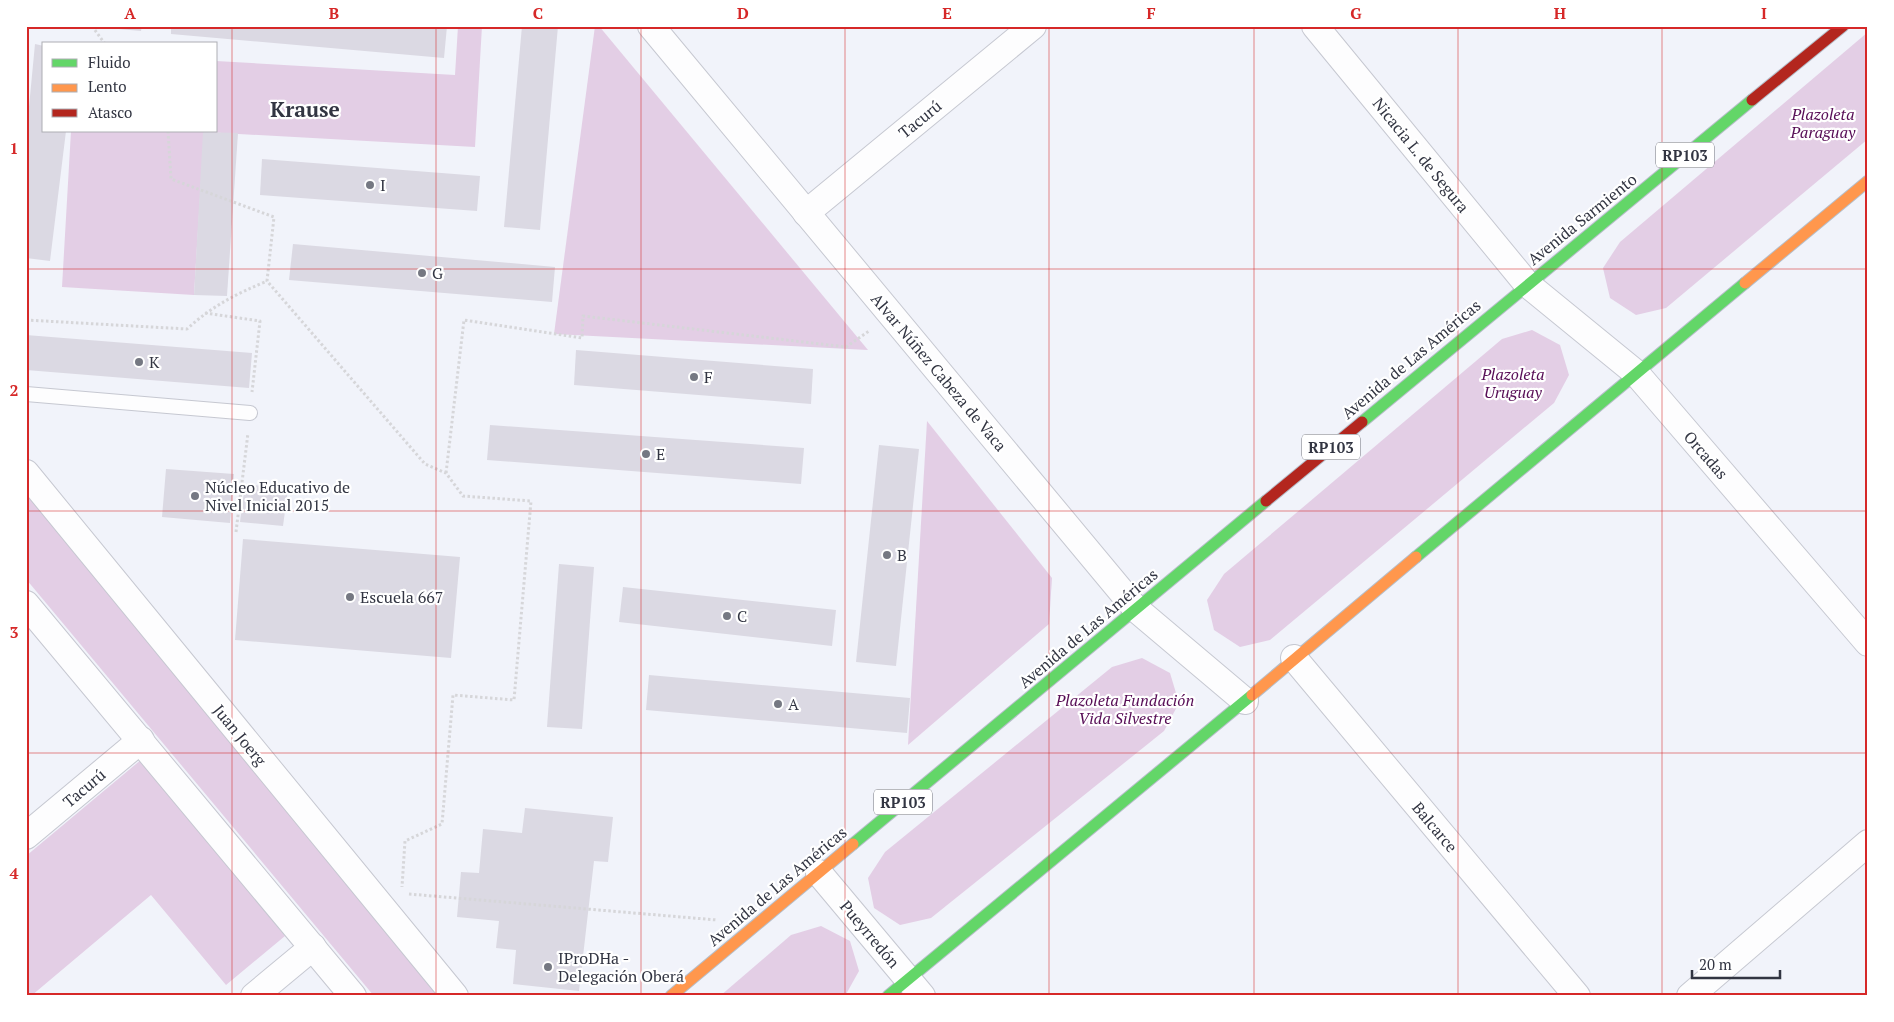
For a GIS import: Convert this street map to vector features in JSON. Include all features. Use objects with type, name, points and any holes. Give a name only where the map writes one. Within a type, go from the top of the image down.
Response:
[{"type":"main road","name":"Avenida Sarmiento","points":[[1526,284],[1843,26]]},
{"type":"main road","points":[[888,996],[915,988],[1294,658],[1868,181]]},
{"type":"main road","name":"Avenida de Las Américas","points":[[671,996],[1526,284]]},
{"type":"street","name":"Alvar Núñez Cabeza de Vaca","points":[[651,26],[1136,609],[1245,701]]},
{"type":"street","name":"Tacurú","points":[[806,212],[1033,26]]},
{"type":"street","name":"Nicacia L. de Segura","points":[[1315,26],[1526,284]]},
{"type":"street","name":"Orcadas","points":[[1526,284],[1636,373],[1868,644]]},
{"type":"street","name":"Juan Joerg","points":[[26,473],[455,996]]},
{"type":"street","points":[[26,604],[353,996]]},
{"type":"street","name":"Balcarce","points":[[1294,658],[1577,996]]},
{"type":"street","name":"Tacurú","points":[[26,836],[141,740]]},
{"type":"street","points":[[1690,996],[1868,843]]},
{"type":"street","name":"Pueyrredón","points":[[819,873],[915,988]]},
{"type":"street","points":[[254,996],[313,947]]},
{"type":"lane","points":[[26,394],[250,414]]},
{"type":"path","points":[[92,26],[104,42]]},
{"type":"path","points":[[168,132],[171,179],[274,217],[267,280],[425,464],[446,473],[463,496],[531,501],[514,700],[452,695],[442,824],[405,842],[402,894],[757,924]]},
{"type":"path","points":[[26,320],[187,329],[205,313],[231,297],[267,280]]},
{"type":"path","points":[[446,473],[464,320],[582,338],[583,316],[846,347],[891,315]]},
{"type":"green space","points":[[458,26],[482,26],[475,147],[204,132],[218,132],[218,61],[455,75]]},
{"type":"green space","points":[[595,26],[599,26],[868,350],[554,334]]},
{"type":"green space","name":"Plazoleta Paraguay","points":[[1868,32],[1868,139],[1666,308],[1636,315],[1610,298],[1603,268],[1620,242]]},
{"type":"green space","points":[[71,132],[204,132],[194,295],[62,287]]},
{"type":"green space","name":"Plazoleta Uruguay","points":[[1532,330],[1560,345],[1569,375],[1554,403],[1270,640],[1240,647],[1214,630],[1207,600],[1224,574],[1502,339]]},
{"type":"green space","points":[[927,421],[1052,578],[1049,624],[908,745]]},
{"type":"green space","points":[[26,493],[440,996],[374,996],[26,579]]},
{"type":"green space","name":"Plazoleta Fundación Vida Silvestre","points":[[1142,658],[1170,673],[1179,703],[1164,731],[931,918],[900,925],[874,908],[868,878],[885,852],[1112,667]]},
{"type":"green space","points":[[142,759],[285,936],[226,985],[151,895],[31,996],[26,996],[26,856]]},
{"type":"green space","points":[[821,926],[850,941],[859,971],[845,996],[720,996],[791,935]]},
{"type":"building","points":[[108,26],[142,26],[141,31],[107,28]]},
{"type":"building","points":[[171,26],[447,26],[444,58],[171,34]]},
{"type":"building","points":[[522,26],[558,26],[540,230],[504,227]]},
{"type":"building","points":[[35,44],[42,46],[42,132],[66,132],[50,261],[26,258],[26,138]]},
{"type":"building","points":[[203,132],[238,133],[227,296],[194,295]]},
{"type":"building","name":"I","points":[[262,159],[480,176],[477,211],[260,195]]},
{"type":"building","name":"G","points":[[293,244],[555,267],[552,302],[289,280]]},
{"type":"building","name":"K","points":[[26,335],[252,353],[249,388],[26,370]]},
{"type":"building","name":"F","points":[[576,350],[813,369],[811,404],[574,385]]},
{"type":"building","name":"E","points":[[490,425],[804,448],[801,484],[487,460]]},
{"type":"building","name":"B","points":[[879,445],[919,449],[896,666],[856,662]]},
{"type":"building","points":[[166,469],[234,474],[230,523],[162,517]]},
{"type":"building","points":[[245,484],[288,489],[283,526],[240,522]]},
{"type":"building","points":[[243,539],[460,557],[451,658],[235,640]]},
{"type":"building","points":[[559,564],[594,567],[582,729],[547,727]]},
{"type":"building","name":"C","points":[[623,587],[836,610],[832,646],[619,622]]},
{"type":"building","name":"A","points":[[649,675],[910,698],[907,733],[646,710]]},
{"type":"building","points":[[525,808],[613,817],[608,862],[594,861],[579,991],[513,984],[516,950],[496,948],[499,921],[457,917],[461,872],[479,873],[483,829],[522,833]]},
{"type":"traffic: fast","points":[[1362,422],[1752,100]]},
{"type":"traffic: fast","points":[[1416,557],[1745,283]]},
{"type":"traffic: fast","points":[[853,844],[1266,501]]},
{"type":"traffic: fast","points":[[888,996],[1252,695]]},
{"type":"traffic: slow","points":[[1745,283],[1868,181]]},
{"type":"traffic: slow","points":[[1252,695],[1416,557]]},
{"type":"traffic: slow","points":[[671,996],[853,844]]},
{"type":"traffic: jam","points":[[1752,100],[1843,26]]},
{"type":"traffic: jam","points":[[1266,501],[1362,422]]},
{"type":"place","name":"I","points":[[370,185]]},
{"type":"place","name":"G","points":[[422,273]]},
{"type":"place","name":"K","points":[[139,362]]},
{"type":"place","name":"F","points":[[694,377]]},
{"type":"place","name":"E","points":[[646,454]]},
{"type":"place","name":"Núcleo Educativo de Nivel Inicial 2015","points":[[195,496]]},
{"type":"place","name":"B","points":[[887,555]]},
{"type":"place","name":"Escuela 667","points":[[350,597]]},
{"type":"place","name":"C","points":[[727,616]]},
{"type":"place","name":"A","points":[[778,704]]},
{"type":"place","name":"IProDHa - Delegación Oberá","points":[[548,967]]},
{"type":"district","name":"Krause","points":[[305,109]]}]
